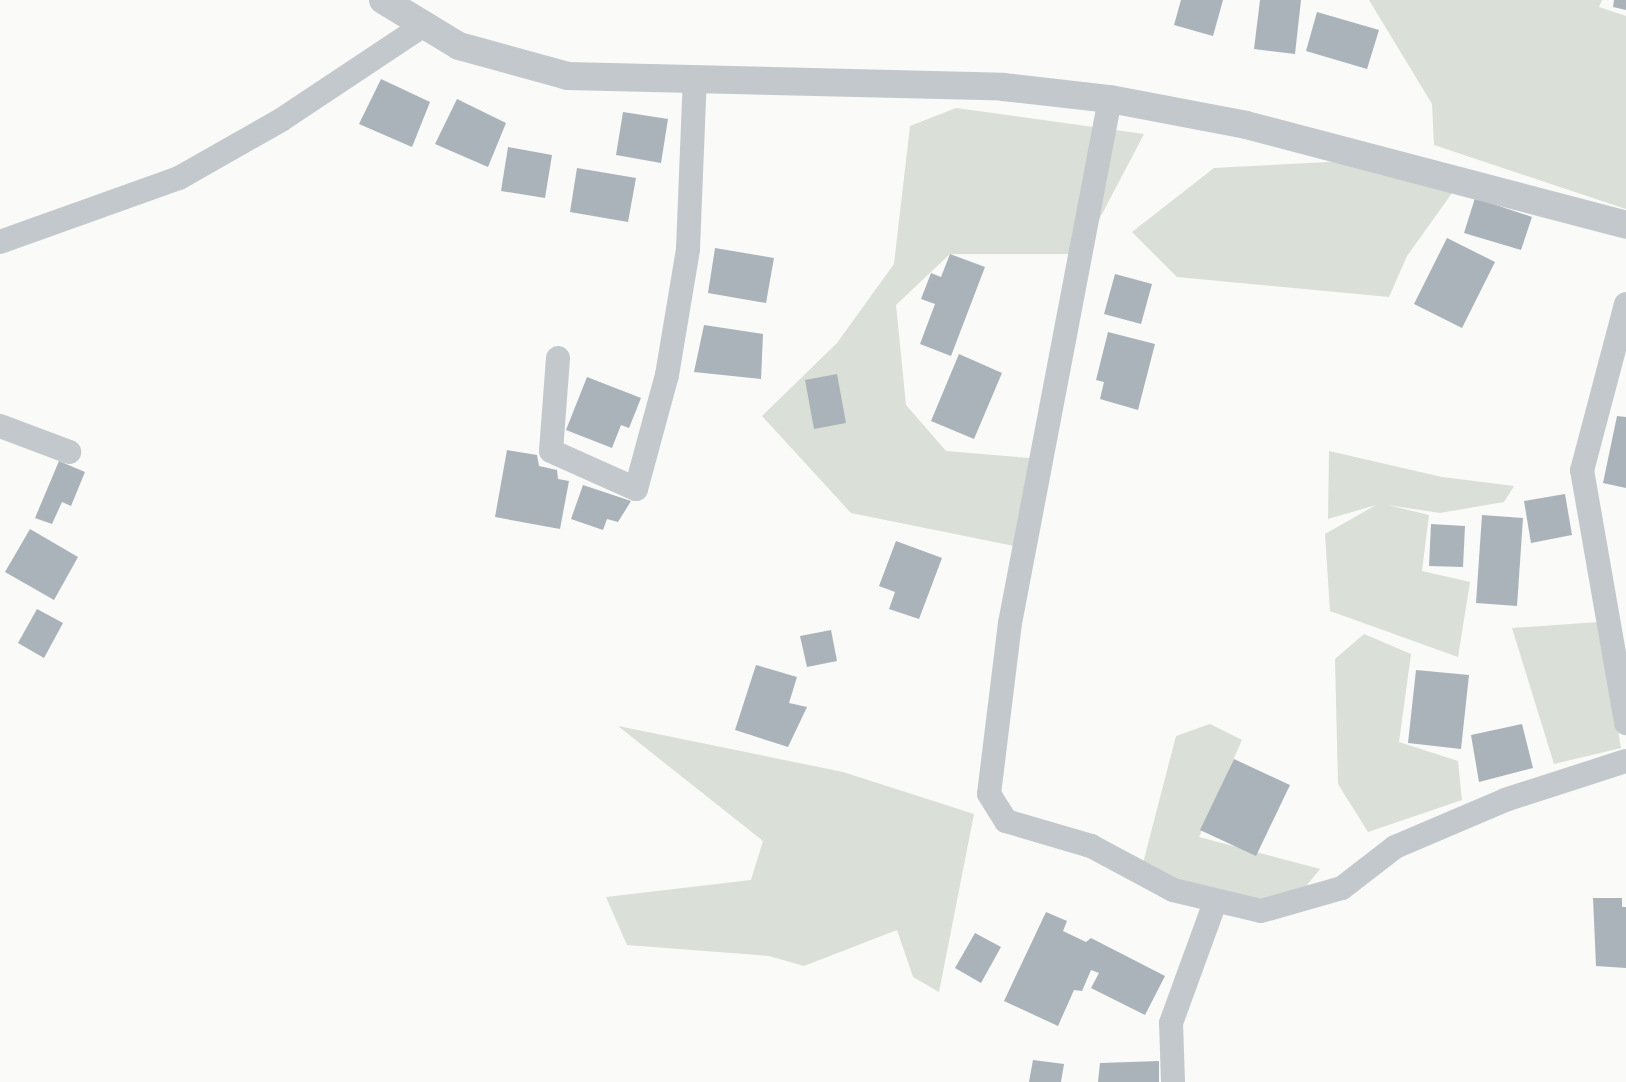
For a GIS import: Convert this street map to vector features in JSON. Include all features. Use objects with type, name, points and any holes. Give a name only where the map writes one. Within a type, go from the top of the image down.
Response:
[{"type":"street","points":[[383,0],[459,46],[568,76],[1003,87],[1110,99],[1246,125],[1626,225]]},
{"type":"street","points":[[0,242],[179,178],[282,120],[424,25]]},
{"type":"street","points":[[558,358],[551,451],[636,489],[667,374],[688,249],[695,78]]},
{"type":"street","points":[[1110,99],[1010,623],[988,794],[1006,821],[1091,846],[1173,890],[1215,902],[1261,911],[1333,891],[1395,847],[1505,800],[1626,761]]},
{"type":"street","points":[[1626,304],[1582,470],[1626,723]]},
{"type":"street","points":[[0,426],[69,452]]},
{"type":"street","points":[[1173,1082],[1171,1023],[1215,902]]},
{"type":"shaded area","points":[[1369,0],[1602,0],[1599,7],[1626,16],[1626,209],[1434,145],[1432,104]]},
{"type":"shaded area","points":[[956,108],[1144,134],[1081,254],[950,254],[896,305],[906,405],[946,451],[1041,459],[1024,548],[851,513],[762,416],[837,343],[894,264],[910,126]]},
{"type":"shaded area","points":[[1385,159],[1452,193],[1407,256],[1389,297],[1177,277],[1132,232],[1214,168]]},
{"type":"shaded area","points":[[1329,451],[1442,477],[1514,486],[1504,502],[1440,513],[1388,505],[1429,515],[1422,571],[1470,582],[1458,657],[1330,611],[1325,534],[1376,505],[1328,519]]},
{"type":"shaded area","points":[[1599,622],[1621,748],[1554,764],[1512,628]]},
{"type":"shaded area","points":[[1364,634],[1411,654],[1399,742],[1458,761],[1462,800],[1368,832],[1338,784],[1335,659]]},
{"type":"shaded area","points":[[1210,724],[1242,740],[1199,837],[1320,869],[1290,906],[1214,894],[1142,867],[1176,736]]},
{"type":"shaded area","points":[[618,726],[843,772],[974,814],[939,992],[913,977],[897,930],[804,966],[769,956],[627,945],[606,897],[751,880],[763,841]]},
{"type":"building","points":[[1181,0],[1223,0],[1213,36],[1174,25]]},
{"type":"building","points":[[1260,0],[1301,0],[1295,54],[1254,49]]},
{"type":"building","points":[[1614,0],[1626,0],[1626,10],[1613,7]]},
{"type":"building","points":[[1317,12],[1379,30],[1367,69],[1306,51]]},
{"type":"building","points":[[381,79],[430,102],[412,147],[359,124]]},
{"type":"building","points":[[457,99],[506,123],[488,167],[435,144]]},
{"type":"building","points":[[623,112],[668,119],[661,163],[616,155]]},
{"type":"building","points":[[508,147],[552,155],[545,198],[501,191]]},
{"type":"building","points":[[577,168],[636,178],[628,222],[570,212]]},
{"type":"building","points":[[1475,198],[1532,217],[1521,250],[1464,233]]},
{"type":"building","points":[[1447,238],[1495,262],[1462,328],[1414,304]]},
{"type":"building","points":[[715,248],[774,258],[766,303],[708,293]]},
{"type":"building","points":[[950,254],[985,267],[951,356],[920,344],[935,304],[921,299],[931,273],[941,277]]},
{"type":"building","points":[[1115,274],[1152,284],[1141,324],[1104,314]]},
{"type":"building","points":[[704,325],[763,334],[761,379],[694,372]]},
{"type":"building","points":[[1108,332],[1155,344],[1138,410],[1100,399],[1104,382],[1096,380]]},
{"type":"building","points":[[959,354],[1002,373],[974,439],[931,421]]},
{"type":"building","points":[[837,374],[846,423],[814,429],[805,380]]},
{"type":"building","points":[[587,377],[641,398],[629,428],[621,425],[612,448],[566,430]]},
{"type":"building","points":[[1617,416],[1626,417],[1626,488],[1603,483]]},
{"type":"building","points":[[507,450],[537,455],[539,466],[557,470],[558,479],[569,481],[560,529],[495,517]]},
{"type":"building","points":[[59,461],[85,472],[71,506],[62,502],[52,524],[35,518]]},
{"type":"building","points":[[583,485],[631,501],[618,522],[607,519],[603,530],[571,519]]},
{"type":"building","points":[[1565,494],[1572,535],[1531,543],[1524,501]]},
{"type":"building","points":[[1482,515],[1523,518],[1517,606],[1476,603]]},
{"type":"building","points":[[1431,524],[1465,526],[1463,567],[1429,566]]},
{"type":"building","points":[[30,529],[78,557],[54,600],[5,572]]},
{"type":"building","points":[[896,541],[942,558],[919,619],[889,609],[895,592],[879,586]]},
{"type":"building","points":[[37,609],[63,623],[44,658],[18,643]]},
{"type":"building","points":[[831,630],[837,661],[807,667],[800,636]]},
{"type":"building","points":[[756,665],[797,677],[789,703],[807,707],[788,747],[735,730]]},
{"type":"building","points":[[1416,670],[1469,675],[1461,749],[1408,743]]},
{"type":"building","points":[[1522,724],[1533,768],[1479,782],[1471,735]]},
{"type":"building","points":[[1234,759],[1290,785],[1256,856],[1200,830]]},
{"type":"building","points":[[1593,898],[1622,898],[1622,907],[1626,907],[1626,968],[1596,966]]},
{"type":"building","points":[[1046,912],[1067,921],[1063,931],[1086,942],[1091,938],[1165,976],[1145,1015],[1091,988],[1099,973],[1091,970],[1082,991],[1074,990],[1058,1026],[1004,1001]]},
{"type":"building","points":[[975,933],[1001,947],[981,983],[955,968]]},
{"type":"building","points":[[1033,1060],[1064,1064],[1061,1082],[1029,1082]]},
{"type":"building","points":[[1159,1061],[1159,1082],[1098,1082],[1100,1063]]}]
